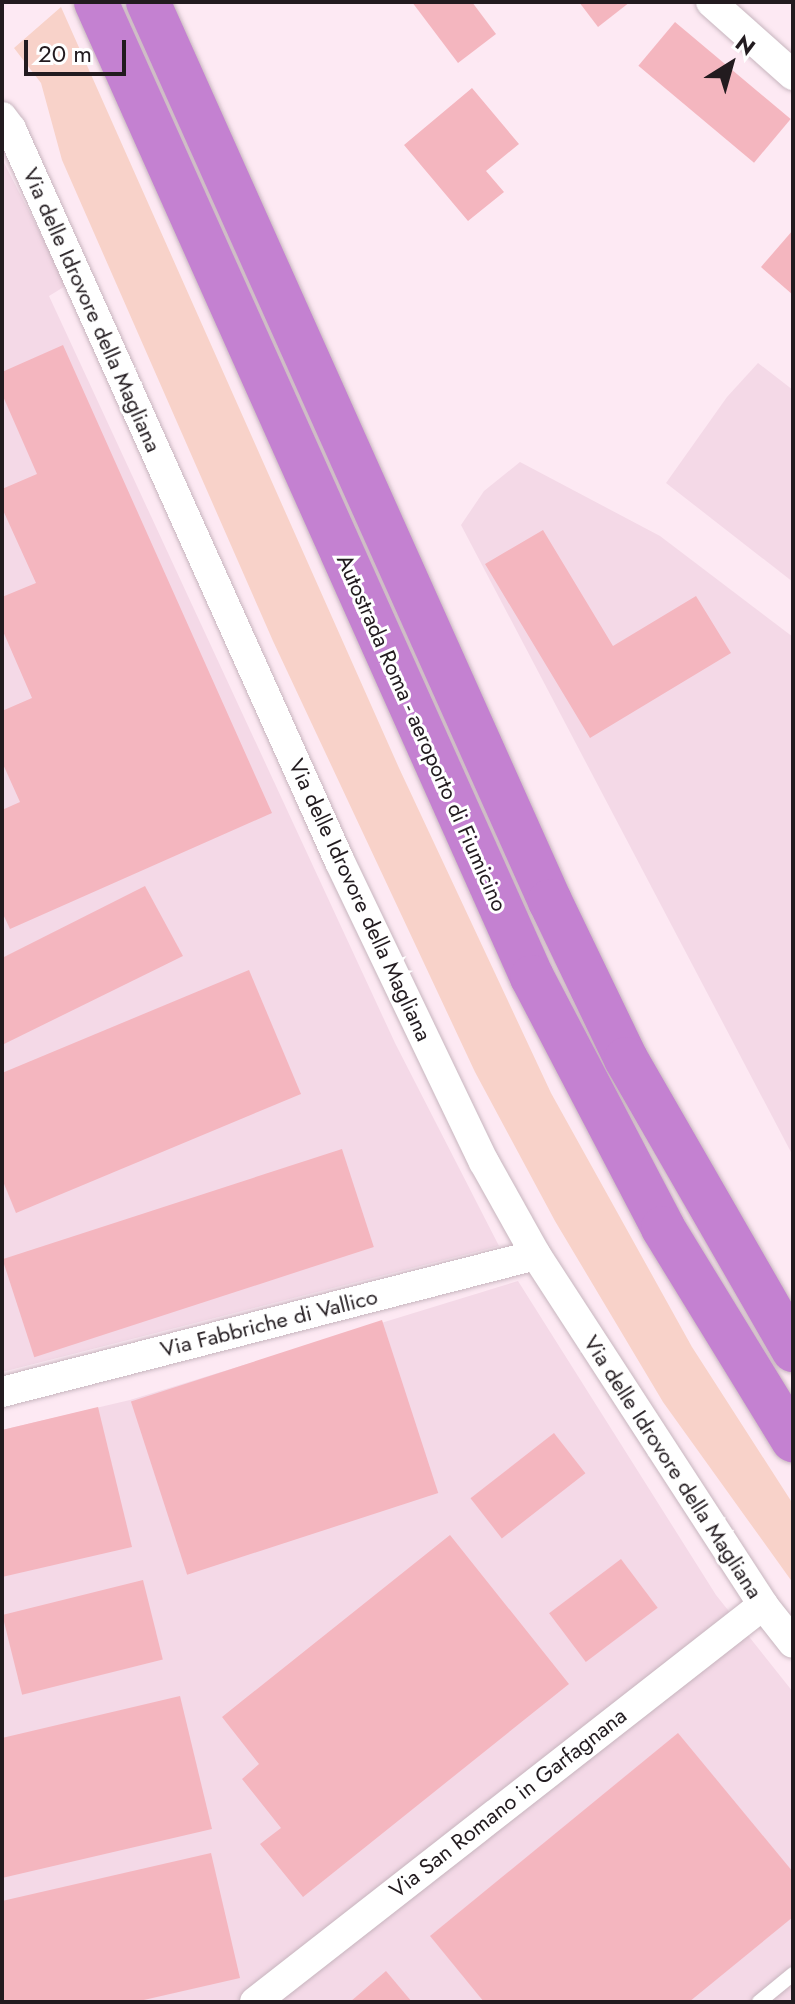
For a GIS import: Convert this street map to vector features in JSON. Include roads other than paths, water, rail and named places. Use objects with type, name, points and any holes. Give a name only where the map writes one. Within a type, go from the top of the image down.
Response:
[{"type":"highway","name":"Autostrada Roma - aeroporto di Fiumicino","points":[[96,2],[532,977],[663,1228],[793,1440]]},
{"type":"highway","points":[[148,2],[562,927],[626,1059],[715,1220],[793,1350]]},
{"type":"street","points":[[711,2],[793,75]]},
{"type":"street","name":"Via delle Idrovore della Magliana","points":[[2,117],[11,129],[340,862],[484,1162],[536,1255],[763,1605],[793,1643]]},
{"type":"street","name":"Via Fabbriche di Vallico","points":[[2,1392],[536,1255]]},
{"type":"street","name":"Via San Romano in Garfagnana","points":[[255,2002],[763,1605]]},
{"type":"lane","points":[[759,2002],[793,1974]]}]
